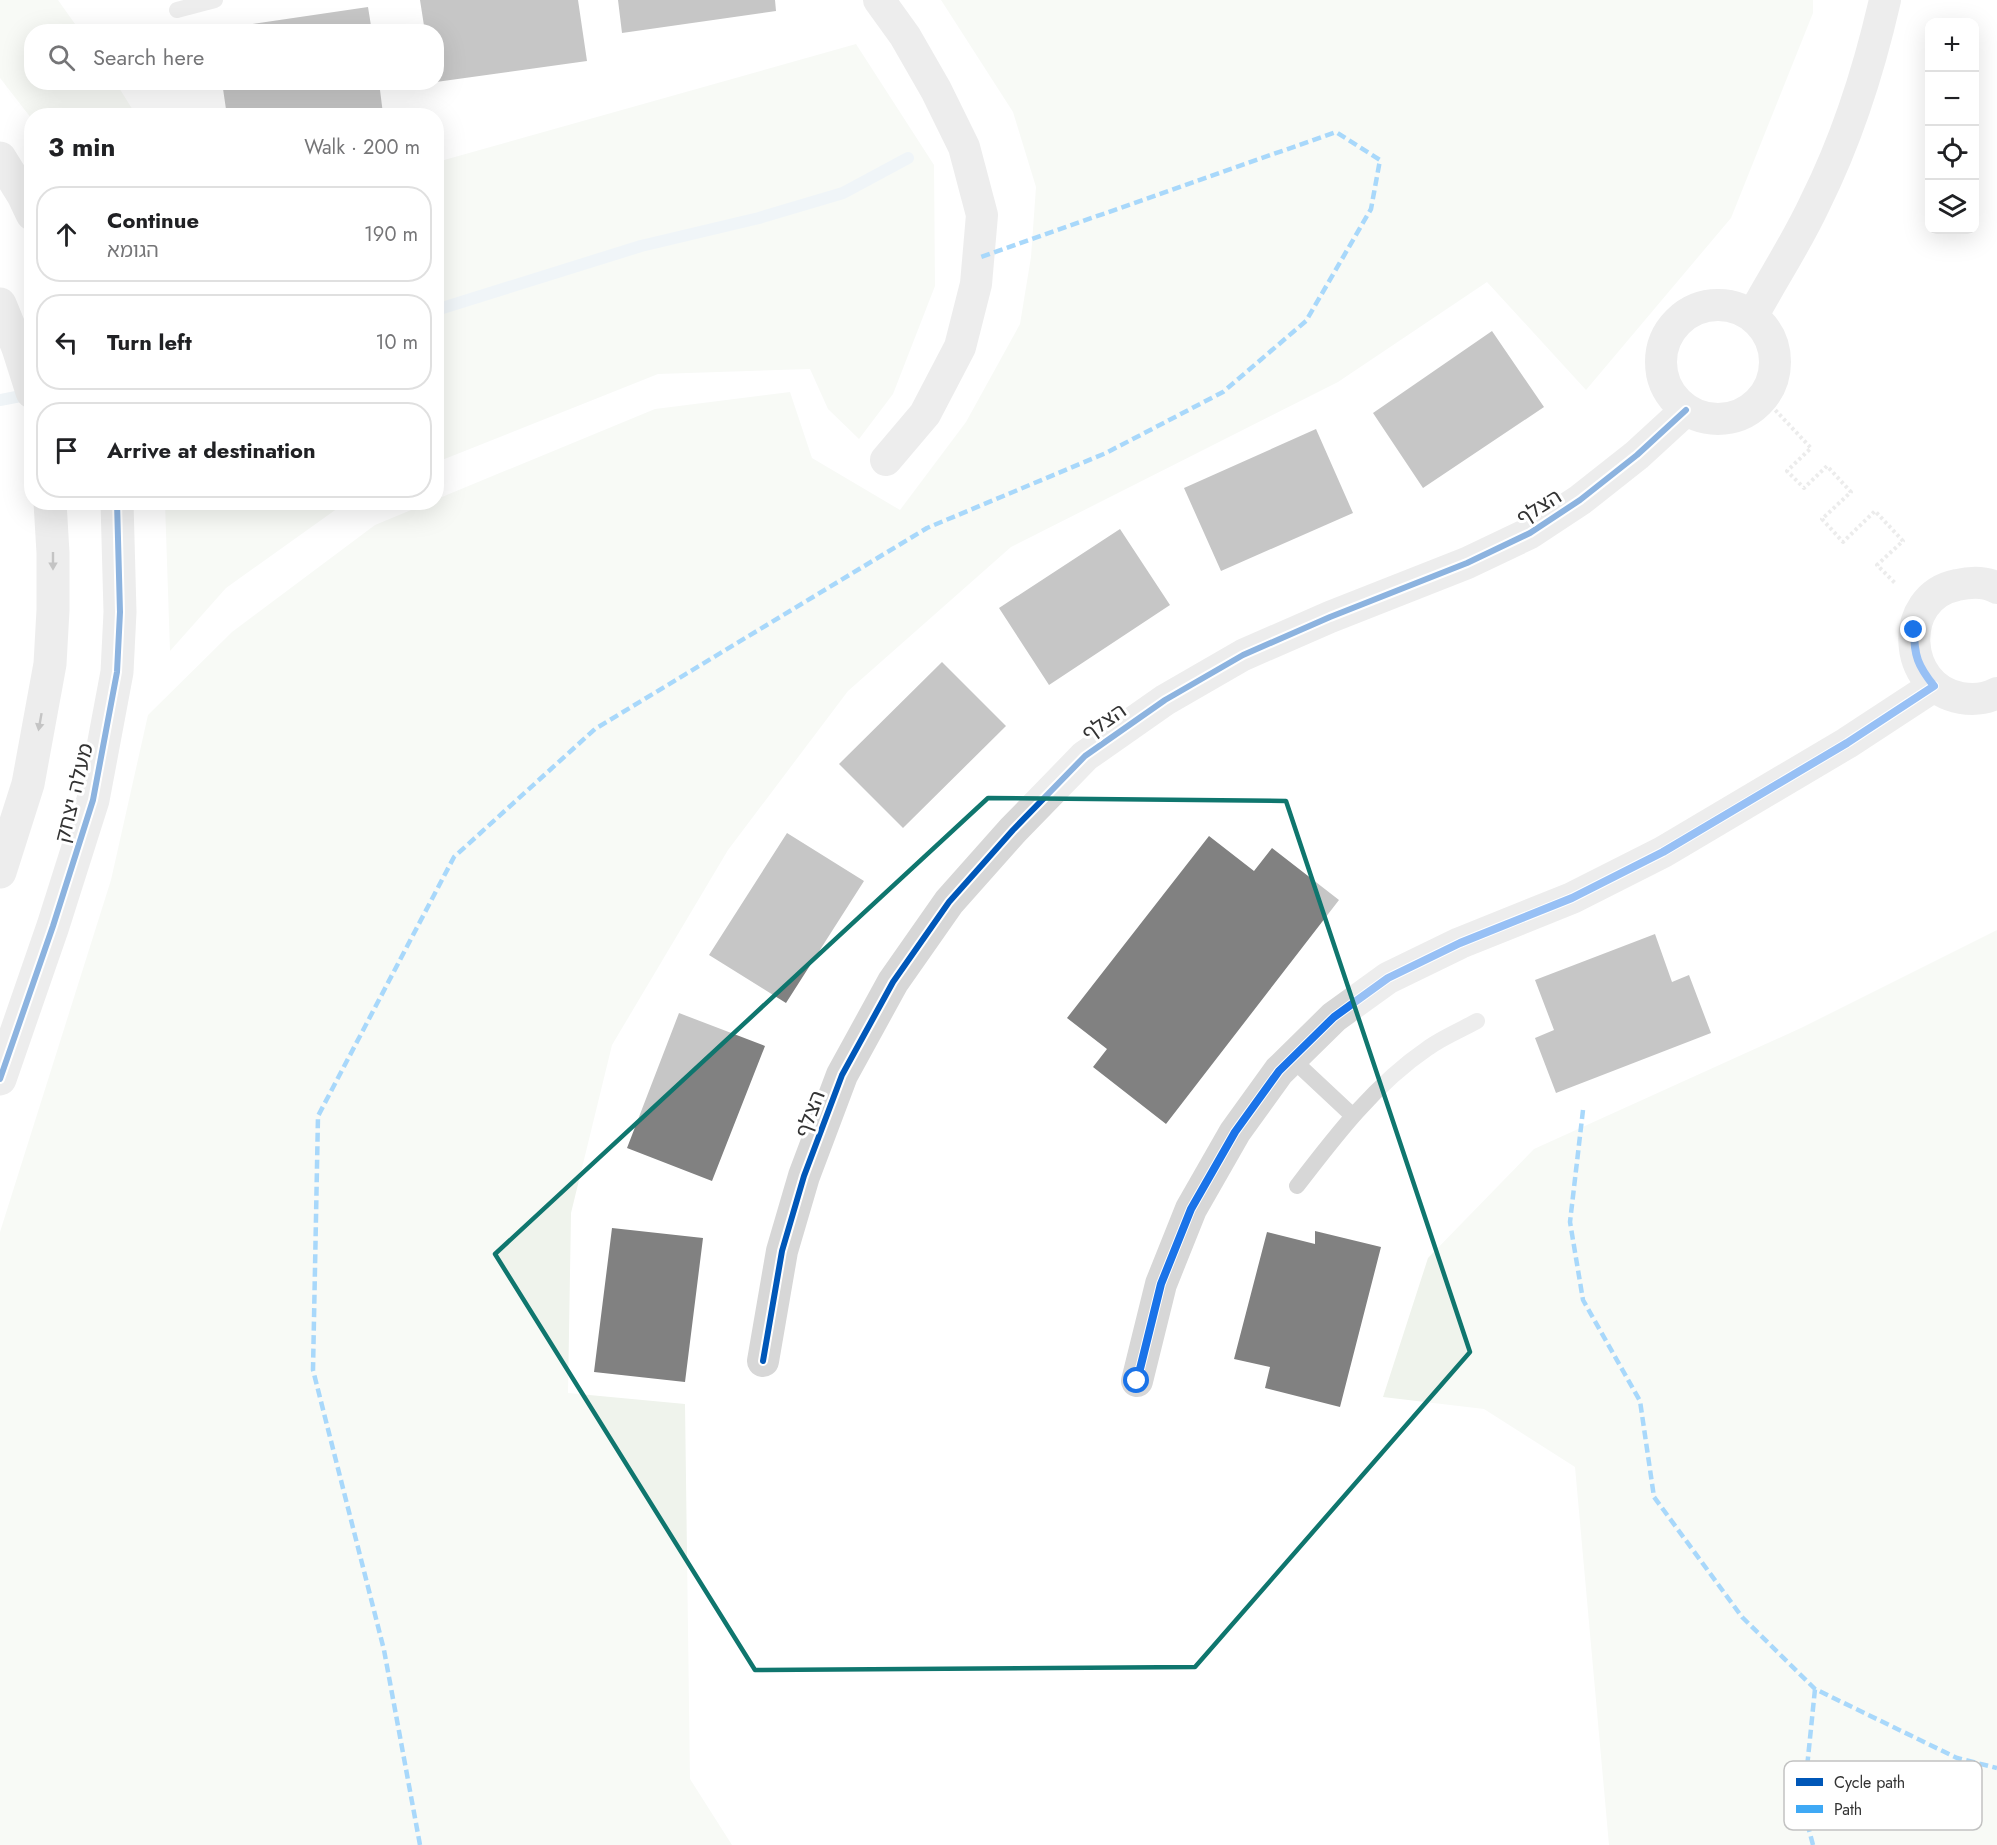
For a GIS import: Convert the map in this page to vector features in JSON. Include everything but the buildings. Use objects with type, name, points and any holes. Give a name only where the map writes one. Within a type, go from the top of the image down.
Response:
[{"type":"street","points":[[879,0],[905,36],[936,90],[964,147],[982,215],[976,284],[960,347],[925,414],[886,460]]},
{"type":"street","points":[[1753,315],[1815,204],[1845,134],[1872,57],[1885,0]]},
{"type":"street","points":[[0,158],[24,200]]},
{"type":"street","points":[[0,304],[24,367]]},
{"type":"street","points":[[1715,304],[1734,306],[1753,315],[1766,330],[1775,353],[1774,373],[1763,397],[1743,414],[1724,419],[1705,418],[1686,410],[1667,388],[1661,369],[1662,349],[1669,331],[1683,316],[1696,309],[1715,304]]},
{"type":"street","name":"הצלף","points":[[763,1361],[782,1251],[804,1176],[842,1075],[899,973],[949,903],[1013,830],[1085,756],[1165,700],[1243,655],[1330,617],[1467,563],[1530,533],[1580,500],[1686,410]]},
{"type":"street","points":[[0,872],[28,784],[50,664],[53,564],[50,510]]},
{"type":"street","name":"מעלה יצחק","points":[[0,1079],[53,926],[93,800],[117,672],[120,592],[117,510]]},
{"type":"street","points":[[1997,588],[1973,582],[1953,585],[1934,595],[1921,611],[1914,630],[1914,651],[1921,670],[1934,686],[1952,696],[1972,699],[1997,693]]},
{"type":"street","points":[[1137,1381],[1161,1284],[1191,1209],[1235,1132],[1279,1071],[1334,1017],[1388,978],[1460,943],[1572,898],[1663,852],[1847,743],[1934,686]]},
{"type":"lane","points":[[177,10],[215,0]]},
{"type":"lane","points":[[1297,1186],[1353,1116],[1405,1065],[1430,1046],[1477,1021]]},
{"type":"lane","points":[[1292,1058],[1353,1116]]},
{"type":"path","points":[[1763,397],[1811,448],[1787,471],[1804,488],[1827,466],[1851,492],[1822,519],[1843,542],[1875,511],[1903,541],[1877,565],[1921,611]]},
{"type":"highlighted area","points":[[988,798],[1286,801],[1470,1352],[1195,1667],[755,1670],[495,1254]]},
{"type":"shaded area","points":[[0,0],[58,0],[75,24],[24,24],[24,90],[120,90],[132,108],[24,109],[0,78]]},
{"type":"shaded area","points":[[941,0],[1813,0],[1813,13],[1731,218],[1586,390],[1487,282],[1338,382],[1011,547],[848,691],[728,850],[612,1045],[571,1213],[568,1393],[685,1404],[690,1779],[732,1845],[0,1845],[0,1232],[111,880],[148,715],[232,632],[375,525],[411,510],[444,510],[444,496],[655,409],[790,392],[812,458],[900,510],[966,422],[1020,324],[1031,257],[1036,187],[1013,112]]},
{"type":"shaded area","points":[[856,44],[934,165],[935,286],[893,394],[859,439],[828,409],[810,369],[658,374],[444,459],[444,160]]},
{"type":"shaded area","points":[[165,510],[335,510],[226,588],[170,651]]},
{"type":"shaded area","points":[[1997,930],[1997,1845],[1609,1845],[1575,1467],[1484,1409],[1383,1397],[1428,1258],[1534,1149],[1801,1028]]},
{"type":"waterway","points":[[444,308],[641,246],[759,218],[843,193],[908,158]]},
{"type":"waterway","points":[[0,400],[24,395]]},
{"type":"marked path","points":[[420,1845],[384,1650],[313,1370],[318,1116],[454,857],[595,729],[927,528],[1106,453],[1223,392],[1306,321],[1371,209],[1380,160],[1336,132],[978,258]]},
{"type":"marked path","points":[[1583,1110],[1570,1222],[1583,1300],[1640,1401],[1654,1497],[1742,1617],[1815,1689],[1957,1758],[1969,1761]]},
{"type":"marked path","points":[[1808,1761],[1815,1689]]},
{"type":"marked path","points":[[1982,1764],[1997,1768]]},
{"type":"marked path","points":[[1809,1830],[1813,1845]]},
{"type":"cycle path","points":[[763,1361],[782,1251],[804,1176],[842,1075],[893,982],[949,902],[1013,830],[1085,756],[1165,700],[1243,655],[1330,617],[1467,563],[1530,533],[1580,500],[1637,455],[1686,410]]},
{"type":"cycle path","points":[[0,1079],[53,926],[93,800],[117,672],[120,612],[117,510]]},
{"type":"cycle path","points":[[1137,1381],[1161,1284],[1191,1209],[1235,1132],[1279,1071],[1334,1017],[1388,978],[1460,943],[1572,898],[1663,852],[1847,743],[1934,686]]},
{"type":"route","points":[[1137,1381],[1161,1284],[1191,1209],[1235,1132],[1279,1071],[1334,1017],[1388,978],[1460,943],[1572,898],[1663,852],[1847,743],[1934,686],[1921,670],[1914,651],[1914,630]]}]
